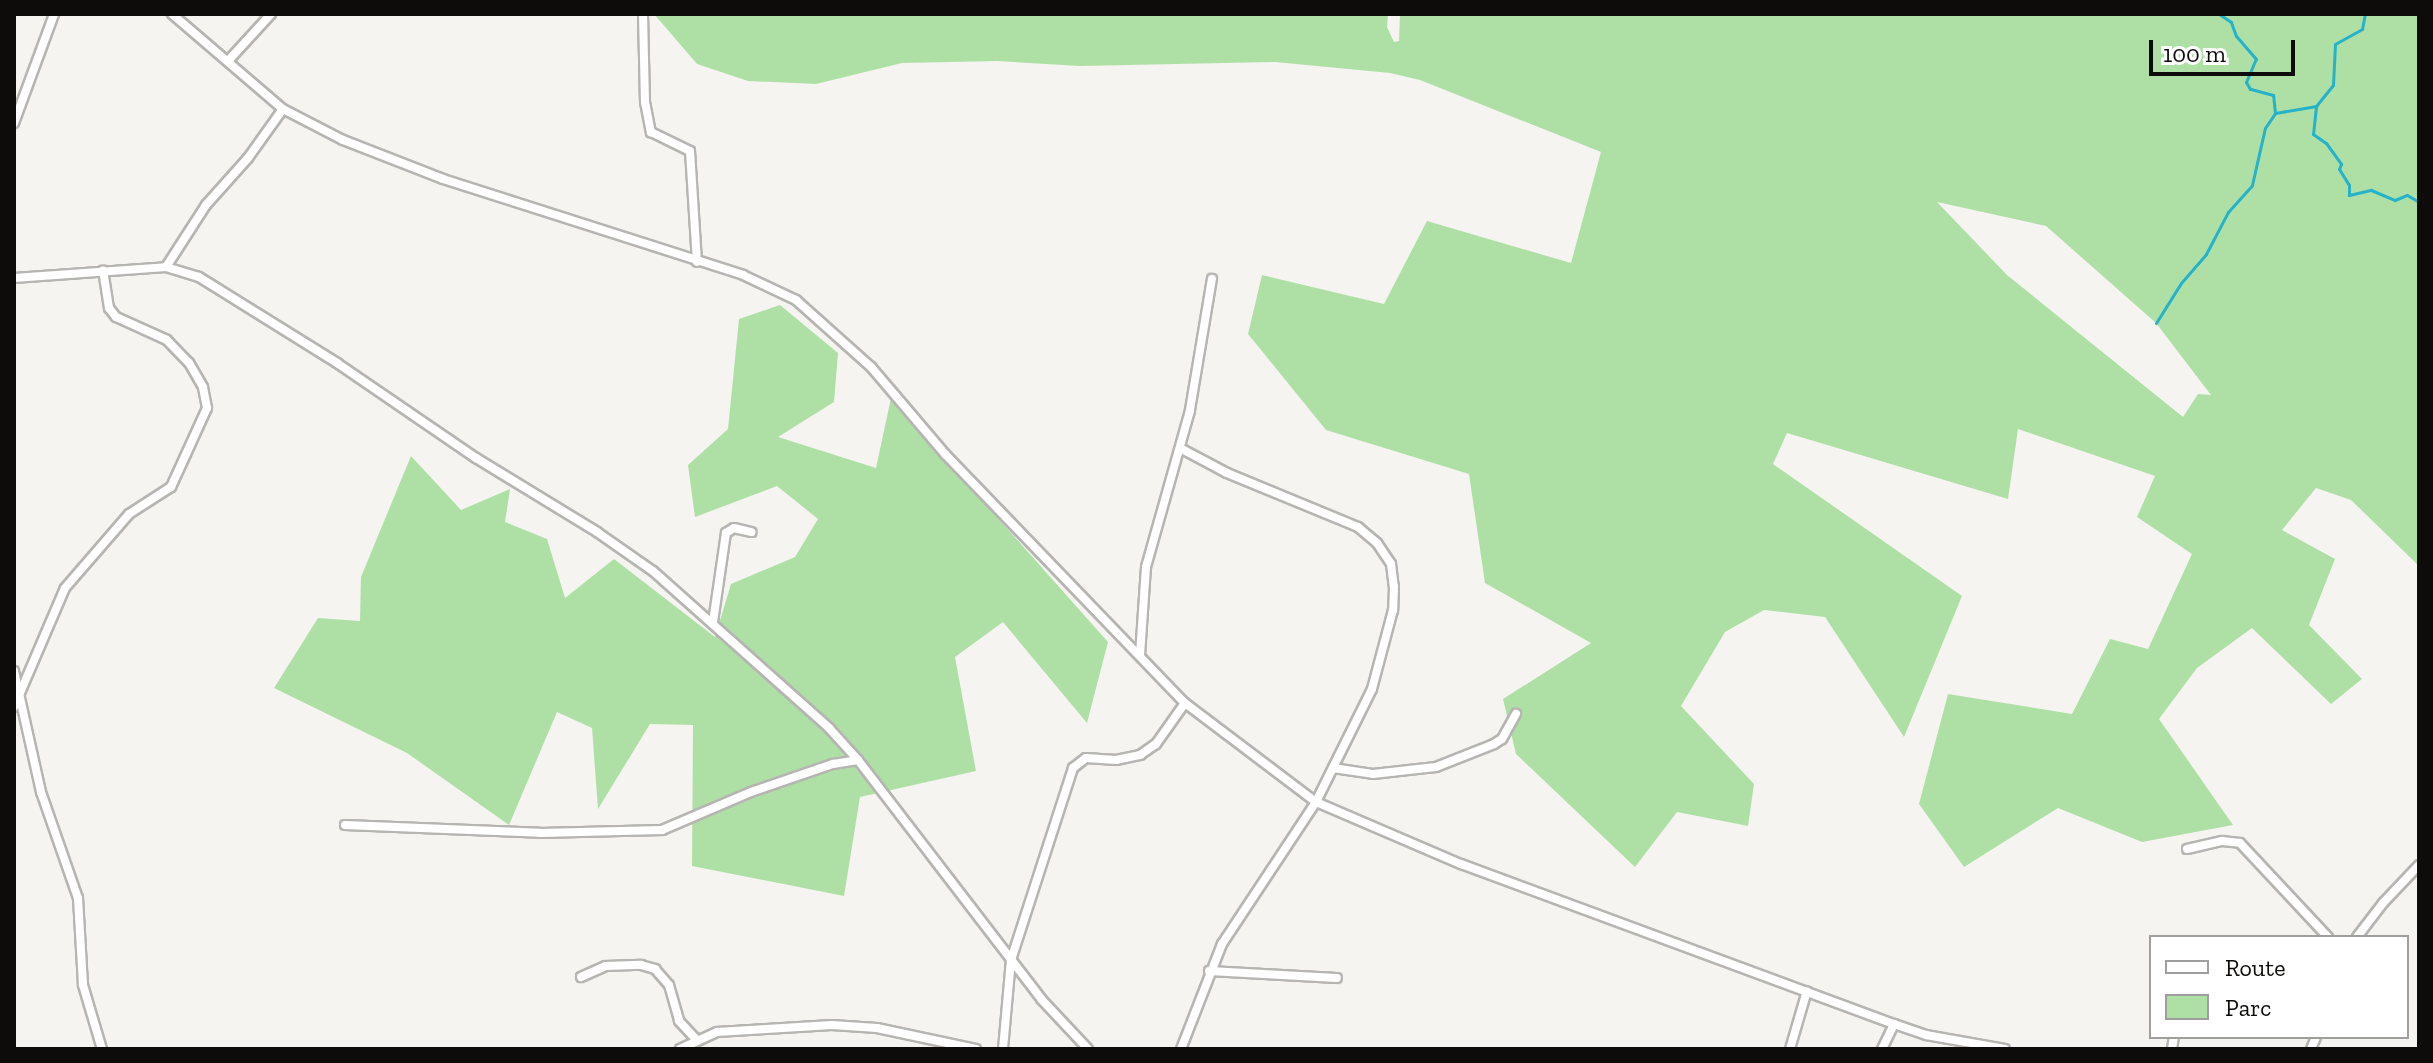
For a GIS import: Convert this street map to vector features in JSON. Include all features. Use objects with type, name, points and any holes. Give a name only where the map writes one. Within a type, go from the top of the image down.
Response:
[{"type":"street","points":[[14,123],[54,14]]},
{"type":"street","points":[[172,14],[283,109],[343,140],[443,179],[774,288],[824,324],[871,367],[945,454],[1185,703],[1316,802],[1461,864],[1894,1024],[1926,1035],[2005,1049]]},
{"type":"street","points":[[228,61],[271,14]]},
{"type":"street","points":[[643,14],[645,102],[651,132],[690,151],[697,262]]},
{"type":"street","points":[[166,267],[206,205],[248,158],[283,109]]},
{"type":"street","points":[[14,278],[166,267],[199,277],[337,363],[476,458],[597,532],[653,571],[829,728],[858,760],[1011,960],[1088,1049]]},
{"type":"street","points":[[14,707],[65,588],[129,514],[171,487],[207,408],[203,387],[189,363],[167,340],[116,317],[109,308],[103,270]]},
{"type":"street","points":[[1140,655],[1146,567],[1180,448],[1212,279]]},
{"type":"street","points":[[1180,448],[1227,473],[1358,527],[1377,543],[1391,564],[1393,610],[1372,689],[1316,802],[1222,944],[1181,1049]]},
{"type":"street","points":[[713,622],[726,533],[734,528],[752,532]]},
{"type":"street","points":[[14,671],[44,802],[63,847],[78,898],[83,985],[102,1049]]},
{"type":"street","points":[[1003,1049],[1011,960],[1073,768],[1086,758],[1116,760],[1140,755],[1162,736],[1185,703]]},
{"type":"street","points":[[1333,768],[1373,774],[1436,767],[1502,739],[1516,714]]},
{"type":"street","points":[[345,825],[540,833],[662,830],[751,792],[833,764],[858,760]]},
{"type":"street","points":[[2187,849],[2222,841],[2240,843],[2326,935]]},
{"type":"street","points":[[2359,935],[2383,903],[2419,865]]},
{"type":"street","points":[[581,977],[606,966],[641,965],[655,969],[669,985],[679,1021],[696,1039]]},
{"type":"street","points":[[1209,971],[1337,978]]},
{"type":"street","points":[[1790,1049],[1807,991]]},
{"type":"street","points":[[1882,1049],[1894,1024]]},
{"type":"street","points":[[680,1049],[696,1039],[717,1032],[859,1026],[976,1049]]},
{"type":"green space","points":[[654,14],[1388,14],[1387,27],[1394,42],[1399,41],[1400,14],[2419,14],[2419,566],[2351,500],[2316,488],[2282,530],[2335,559],[2309,625],[2362,679],[2331,704],[2252,628],[2197,668],[2159,719],[2233,825],[2142,842],[2058,808],[1964,867],[1919,804],[1948,694],[2072,714],[2110,639],[2148,649],[2192,554],[2137,517],[2155,476],[2018,429],[2008,499],[1787,433],[1773,464],[1962,596],[1904,737],[1825,617],[1764,610],[1725,632],[1681,706],[1754,784],[1748,826],[1677,812],[1635,867],[1516,754],[1503,699],[1591,643],[1485,583],[1469,474],[1326,430],[1248,334],[1262,275],[1384,304],[1427,221],[1571,263],[1601,152],[1420,80],[1390,73],[1275,62],[1080,66],[997,61],[902,63],[816,84],[748,81],[697,64]],"holes":[[[1937,202],[2046,226],[2156,323],[2211,395],[2198,394],[2183,417],[2007,275]]]},
{"type":"green space","points":[[780,305],[838,353],[834,402],[778,437],[876,468],[891,398],[1108,642],[1087,723],[1003,622],[955,657],[976,771],[860,797],[844,896],[692,866],[693,725],[650,724],[598,809],[592,728],[557,712],[509,825],[407,753],[274,688],[318,618],[360,621],[361,577],[411,456],[461,510],[510,489],[505,522],[547,539],[565,598],[614,559],[715,637],[731,584],[795,557],[818,519],[777,486],[695,517],[688,465],[728,429],[739,319]]},
{"type":"waterway","points":[[2156,323],[2181,283],[2206,254],[2228,212],[2252,185],[2265,128],[2275,113],[2273,95],[2250,89],[2246,82],[2256,59],[2236,36],[2231,22],[2219,14]]},
{"type":"waterway","points":[[2275,113],[2316,106],[2333,85],[2335,44],[2362,29],[2365,14]]},
{"type":"waterway","points":[[2316,106],[2313,134],[2326,143],[2341,164],[2339,169],[2349,185],[2349,195],[2371,190],[2395,200],[2407,195],[2419,202]]}]
